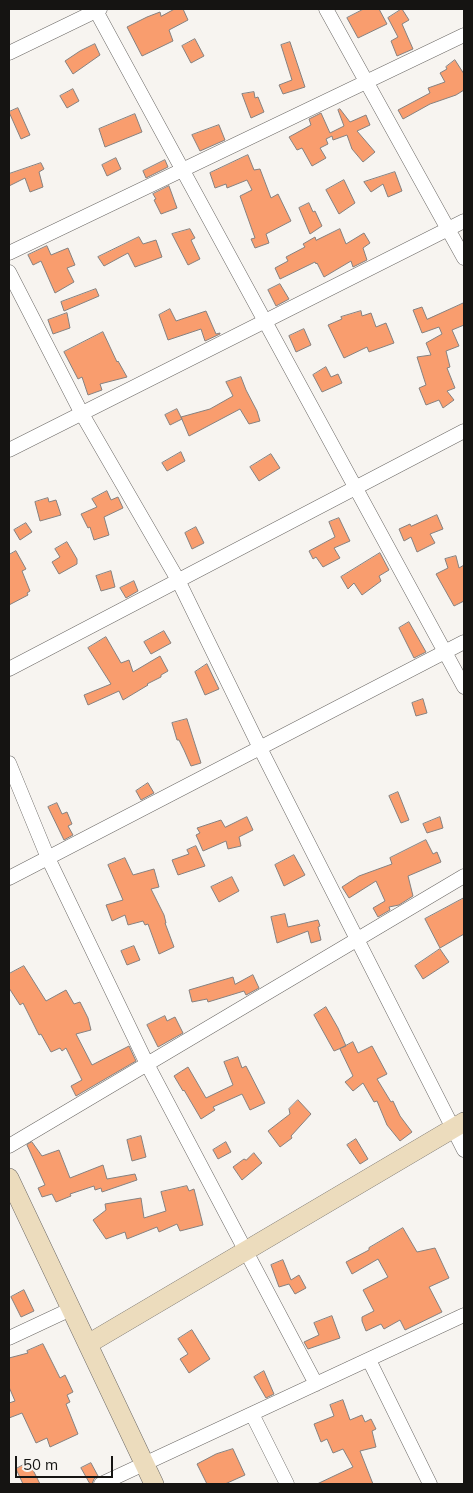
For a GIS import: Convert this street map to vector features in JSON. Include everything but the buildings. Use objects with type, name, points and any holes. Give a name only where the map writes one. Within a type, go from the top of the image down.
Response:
[{"type":"main road","points":[[88,1344],[459,1126]]},
{"type":"main road","points":[[9,1178],[154,1484]]},
{"type":"street","points":[[9,53],[97,9],[182,170],[464,687]]},
{"type":"street","points":[[326,9],[464,258]]},
{"type":"street","points":[[9,252],[464,35]]},
{"type":"street","points":[[9,450],[464,222]]},
{"type":"street","points":[[9,272],[82,414],[178,580],[260,748],[358,939],[459,1126],[464,1150]]},
{"type":"street","points":[[9,668],[464,431]]},
{"type":"street","points":[[9,878],[464,642]]},
{"type":"street","points":[[9,763],[48,858],[147,1064],[316,1384]]},
{"type":"street","points":[[9,1146],[464,876]]},
{"type":"street","points":[[9,1338],[71,1309]]},
{"type":"street","points":[[101,1484],[464,1315]]},
{"type":"street","points":[[369,1360],[430,1484]]},
{"type":"street","points":[[252,1414],[287,1484]]}]
